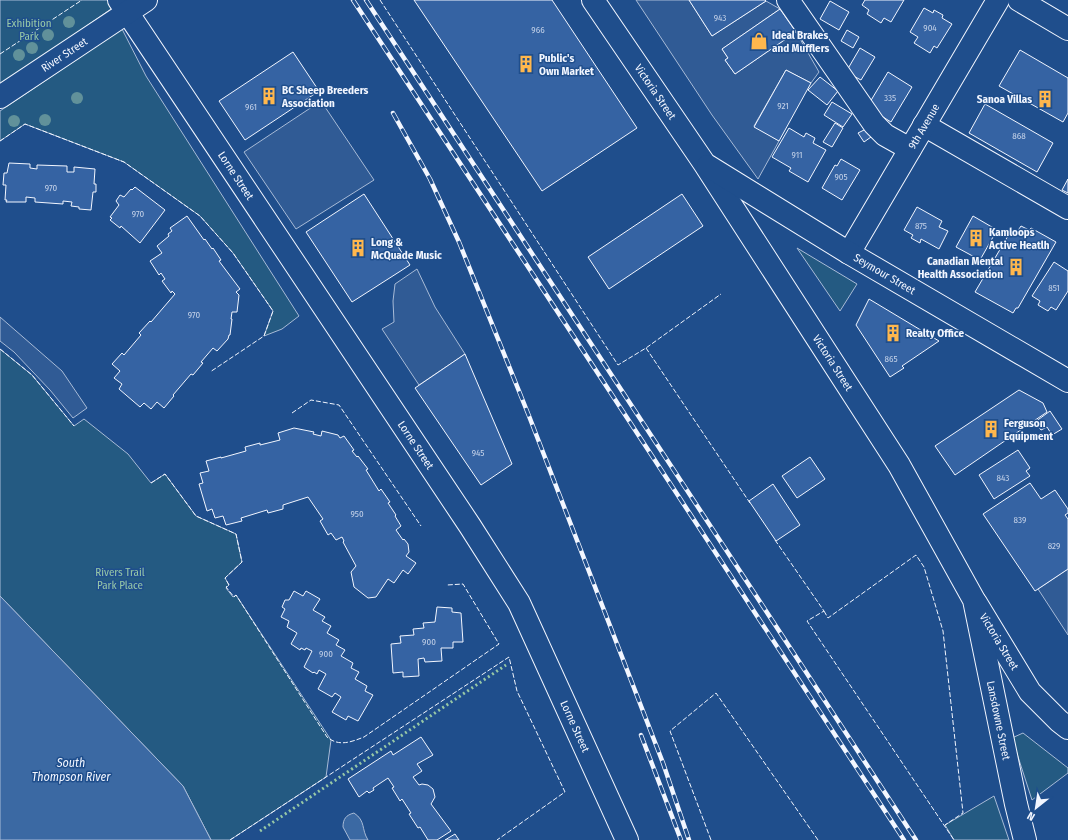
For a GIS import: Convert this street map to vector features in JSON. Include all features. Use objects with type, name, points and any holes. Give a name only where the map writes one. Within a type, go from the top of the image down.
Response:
[{"type":"street","name":"River Street","points":[[0,97],[123,6],[146,0]]},
{"type":"street","name":"Victoria Street","points":[[593,0],[704,163],[898,465],[974,600],[1030,692],[1068,728]]},
{"type":"street","points":[[788,0],[874,124],[885,135],[910,149]]},
{"type":"street","name":"9th Avenue","points":[[849,253],[998,0]]},
{"type":"street","points":[[1019,0],[1068,28]]},
{"type":"street","name":"Lorne Street","points":[[123,6],[520,603],[626,840]]},
{"type":"street","points":[[924,125],[1068,208]]},
{"type":"street","name":"Seymour Street","points":[[704,163],[849,253],[1068,381]]},
{"type":"street","name":"Lansdowne Street","points":[[974,600],[1016,804],[1025,840]]},
{"type":"green space","name":"Exhibition Park","points":[[0,0],[124,0],[0,86]]},
{"type":"green space","points":[[122,29],[146,76],[299,316],[282,329],[264,336],[273,311],[233,253],[200,216],[124,162],[25,124],[0,141],[0,111]]},
{"type":"green space","points":[[797,248],[857,284],[840,311]]},
{"type":"green space","name":"Rivers Trail Park Place","points":[[0,349],[32,375],[74,426],[84,419],[128,454],[151,483],[165,474],[196,516],[236,534],[242,562],[225,578],[229,585],[226,588],[233,597],[236,595],[331,740],[326,777],[230,840],[211,840],[183,786],[0,596]]},
{"type":"green space","points":[[1023,733],[1068,768],[1068,773],[1032,800],[1012,738]]},
{"type":"green space","points":[[994,796],[1009,840],[954,840],[945,825]]},
{"type":"shaded area","points":[[636,0],[689,0],[712,36],[766,1],[780,9],[722,49],[728,58],[725,60],[735,74],[796,32],[819,72],[811,83],[786,70],[754,126],[779,141],[758,179],[712,115]]},
{"type":"shaded area","points":[[321,101],[374,180],[296,229],[244,152]]},
{"type":"shaded area","points":[[417,269],[435,307],[465,354],[419,385],[382,329],[394,322],[393,301],[395,284]]},
{"type":"shaded area","points":[[0,317],[62,371],[87,408],[73,418],[50,390],[14,352],[0,341]]},
{"type":"shaded area","points":[[1068,569],[1068,635],[1038,589]]},
{"type":"water","name":"South Thompson River","points":[[0,596],[183,786],[211,840],[0,840]]},
{"type":"water","points":[[354,813],[362,822],[368,840],[350,840],[343,827],[346,818]]},
{"type":"building","name":"Public's Own Market","points":[[414,0],[552,0],[637,128],[542,191]]},
{"type":"building","points":[[689,0],[765,0],[766,1],[712,36]]},
{"type":"building","points":[[865,0],[904,0],[891,22],[884,18],[881,23],[867,14],[869,10],[862,5]]},
{"type":"building","points":[[830,1],[849,12],[839,30],[820,19]]},
{"type":"building","points":[[924,8],[933,13],[934,10],[943,15],[942,18],[952,24],[937,48],[934,46],[930,53],[914,43],[918,37],[910,32]]},
{"type":"building","name":"Ideal Brakes and Mufflers","points":[[780,9],[796,32],[735,74],[725,60],[728,58],[722,49]]},
{"type":"building","points":[[847,30],[859,37],[853,48],[841,41]]},
{"type":"building","points":[[860,48],[875,57],[861,80],[846,72]]},
{"type":"building","name":"Sanoa Villas","points":[[1020,50],[1068,78],[1068,113],[1063,122],[999,86]]},
{"type":"building","name":"BC Sheep Breeders Association","points":[[293,52],[319,91],[245,140],[219,101]]},
{"type":"building","points":[[786,70],[811,83],[779,141],[754,127]]},
{"type":"building","points":[[888,72],[912,87],[891,122],[867,107]]},
{"type":"building","points":[[820,77],[838,91],[827,105],[808,90]]},
{"type":"building","points":[[832,102],[852,114],[843,127],[824,115]]},
{"type":"building","name":"Sanoa Villas","points":[[985,104],[1053,143],[1037,172],[969,133]]},
{"type":"building","points":[[835,123],[843,128],[832,147],[823,142]]},
{"type":"building","points":[[789,128],[804,137],[806,133],[815,138],[813,143],[826,150],[808,182],[789,171],[791,168],[772,157]]},
{"type":"building","points":[[866,129],[871,137],[864,142],[858,133]]},
{"type":"building","points":[[841,159],[860,170],[842,200],[822,188],[835,165],[837,166]]},
{"type":"building","points":[[9,163],[30,164],[30,168],[37,169],[37,165],[67,166],[67,172],[74,172],[74,167],[95,169],[94,184],[96,184],[96,192],[93,192],[91,210],[79,209],[79,207],[71,206],[72,202],[63,201],[63,204],[35,202],[35,198],[26,197],[26,202],[6,202],[6,185],[3,185],[4,173],[7,173]]},
{"type":"building","points":[[1068,179],[1068,193],[1062,190]]},
{"type":"building","points":[[135,187],[165,210],[140,243],[121,226],[120,228],[110,220],[112,218],[110,217],[119,205],[116,201],[120,195],[124,197],[131,189],[132,190]]},
{"type":"building","name":"Long & McQuade Music","points":[[364,194],[410,265],[352,302],[306,232]]},
{"type":"building","points":[[682,194],[703,226],[609,289],[588,257]]},
{"type":"building","points":[[917,207],[942,221],[939,227],[948,231],[939,249],[921,239],[920,243],[911,238],[913,235],[904,230]]},
{"type":"building","points":[[187,216],[204,240],[205,239],[212,249],[213,248],[221,260],[219,261],[240,289],[236,292],[239,295],[237,312],[232,312],[230,335],[228,339],[217,351],[213,348],[201,362],[203,363],[193,375],[191,374],[164,408],[157,402],[151,409],[144,403],[140,407],[119,389],[122,384],[114,378],[120,371],[112,364],[122,353],[124,355],[141,335],[139,333],[150,321],[151,322],[175,294],[172,291],[171,293],[162,281],[165,279],[161,273],[159,275],[150,261],[162,253],[157,246],[169,236],[168,234],[172,231],[170,228]]},
{"type":"building","name":"Kamloops Active Heatlh","points":[[973,216],[997,230],[980,260],[956,247]]},
{"type":"building","name":"Canadian Mental Health Association","points":[[1021,226],[1029,230],[1031,228],[1056,242],[1018,308],[1016,308],[1013,313],[975,292],[1012,229],[1017,232]]},
{"type":"building","points":[[1054,262],[1068,271],[1068,291],[1056,310],[1051,307],[1048,311],[1038,305],[1040,301],[1032,296]]},
{"type":"building","name":"Realty Office","points":[[869,299],[939,341],[902,366],[904,368],[890,377],[856,325]]},
{"type":"building","points":[[465,354],[512,464],[481,485],[415,388]]},
{"type":"building","name":"Ferguson Equipment","points":[[1019,390],[1043,403],[1047,412],[955,475],[935,446]]},
{"type":"building","points":[[1050,411],[1062,429],[1052,435],[1047,427],[1041,430],[1035,422]]},
{"type":"building","points":[[294,428],[314,432],[313,434],[321,436],[322,431],[338,435],[340,438],[344,436],[354,450],[352,451],[368,469],[366,470],[379,491],[381,489],[390,502],[388,503],[401,526],[396,530],[408,544],[409,552],[406,556],[416,563],[408,574],[403,570],[394,583],[388,579],[376,597],[368,598],[354,587],[351,572],[356,566],[343,542],[342,537],[336,540],[331,533],[328,535],[320,521],[323,519],[308,497],[283,505],[283,509],[268,513],[267,510],[241,518],[242,521],[226,525],[223,516],[215,518],[212,509],[207,511],[199,484],[203,483],[200,473],[209,471],[206,461],[246,451],[245,447],[280,440],[278,433]]},
{"type":"building","points":[[1018,450],[1030,468],[1026,471],[1030,476],[994,499],[979,475]]},
{"type":"building","points":[[810,457],[825,479],[797,498],[782,476]]},
{"type":"building","points":[[1030,483],[1041,499],[1055,490],[1068,509],[1068,513],[1065,515],[1068,519],[1068,569],[1035,591],[983,514]]},
{"type":"building","points":[[773,484],[800,525],[776,541],[749,501]]},
{"type":"building","points":[[294,591],[303,596],[306,591],[320,599],[313,610],[325,617],[322,621],[331,626],[327,633],[339,640],[336,645],[345,650],[341,656],[353,663],[351,668],[359,672],[355,679],[367,686],[365,691],[373,695],[358,721],[348,716],[346,720],[332,712],[341,697],[335,693],[332,697],[318,689],[326,674],[319,670],[317,674],[314,672],[313,673],[304,667],[312,651],[306,648],[305,650],[301,648],[300,650],[291,644],[297,633],[287,627],[289,621],[281,617],[285,609],[282,607],[285,600],[289,600]]},
{"type":"building","points":[[437,607],[452,608],[452,612],[461,613],[463,642],[453,642],[453,648],[441,648],[442,661],[425,662],[424,658],[418,659],[419,676],[403,677],[403,672],[393,673],[391,644],[401,643],[400,636],[414,635],[413,629],[424,628],[423,623],[435,622]]},
{"type":"building","points":[[421,737],[433,755],[417,764],[422,771],[413,777],[419,785],[428,785],[433,789],[435,797],[431,804],[451,831],[437,840],[428,840],[420,827],[418,828],[402,799],[400,801],[392,788],[394,787],[388,778],[373,788],[374,790],[369,793],[367,791],[359,797],[348,779],[391,751],[393,755]]},
{"type":"building","points":[[455,834],[459,840],[445,840]]},
{"type":"railway","points":[[353,0],[904,840]]},
{"type":"railway","points":[[366,0],[916,840]]},
{"type":"railway","points":[[393,113],[430,179],[459,242],[529,416],[663,763],[689,840]]},
{"type":"railway","points":[[641,735],[681,840]]},
{"type":"hedge","points":[[260,831],[506,665]]},
{"type":"fence","points":[[0,54],[82,0]]},
{"type":"fence","points":[[380,0],[618,365],[646,348],[721,294]]},
{"type":"fence","points":[[0,141],[25,124],[124,162],[200,216],[233,253],[273,311],[264,336],[210,372]]},
{"type":"fence","points":[[646,348],[750,503]]},
{"type":"fence","points":[[0,349],[32,375],[74,426]]},
{"type":"fence","points":[[292,413],[311,400],[339,405],[421,526]]},
{"type":"fence","points":[[151,483],[165,474],[196,516],[236,534],[242,562],[225,578],[229,585],[226,587],[234,597],[236,595],[327,737],[336,742],[345,743],[364,737],[499,644],[463,584],[447,585]]},
{"type":"fence","points":[[775,540],[824,611],[807,621],[954,840]]},
{"type":"fence","points":[[824,611],[828,618],[916,555],[924,567],[943,631],[963,813],[945,825]]},
{"type":"fence","points":[[230,840],[509,657],[517,691],[565,792],[497,840]]},
{"type":"fence","points":[[711,840],[670,731],[716,693],[818,840]]},
{"type":"place","name":"Ideal Brakes and Mufflers","points":[[759,41]]},
{"type":"place","name":"Public's Own Market","points":[[526,64]]},
{"type":"place","name":"BC Sheep Breeders Association","points":[[269,96]]},
{"type":"place","name":"Sanoa Villas","points":[[1045,99]]},
{"type":"place","name":"Kamloops Active Heatlh","points":[[976,238]]},
{"type":"place","name":"Long & McQuade Music","points":[[358,248]]},
{"type":"place","name":"Canadian Mental Health Association","points":[[1016,267]]},
{"type":"place","name":"Realty Office","points":[[893,333]]},
{"type":"place","name":"Ferguson Equipment","points":[[991,429]]}]
